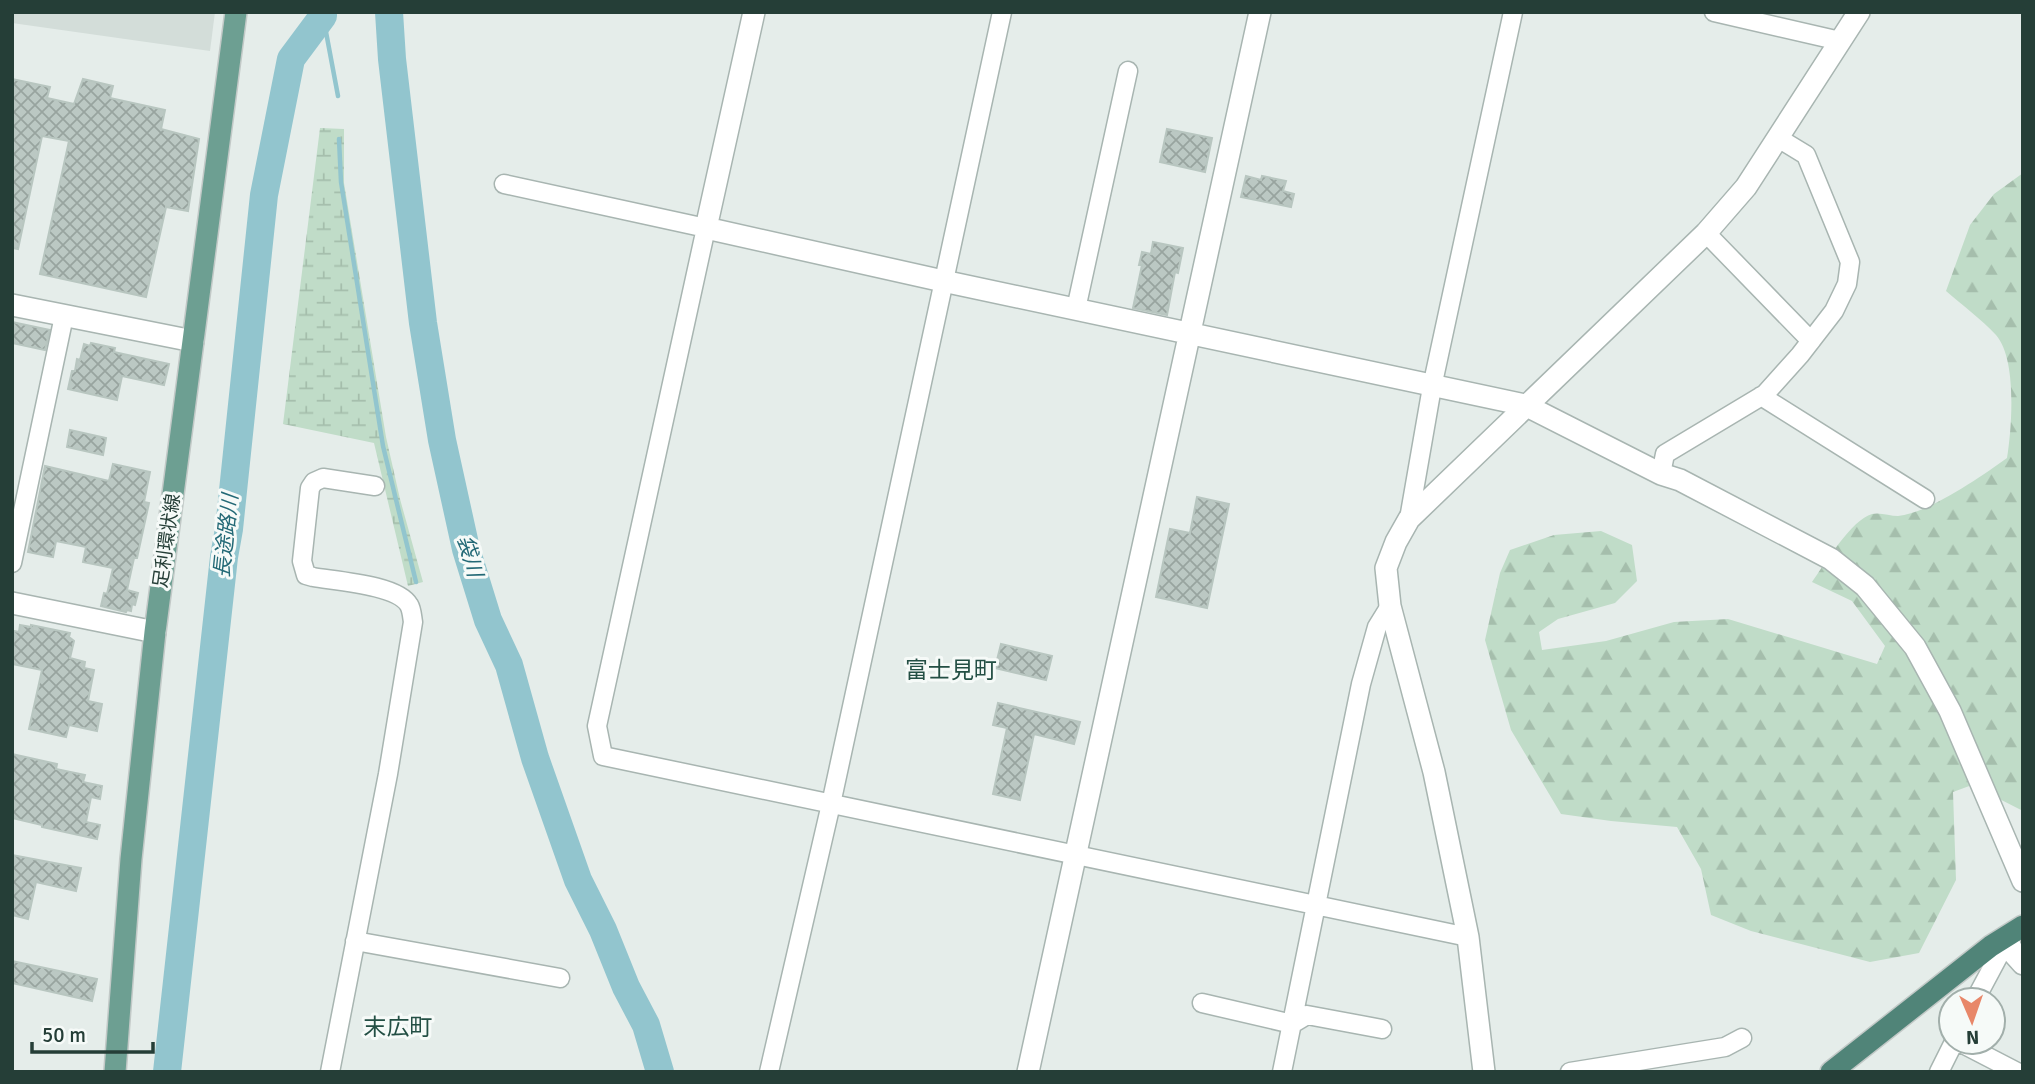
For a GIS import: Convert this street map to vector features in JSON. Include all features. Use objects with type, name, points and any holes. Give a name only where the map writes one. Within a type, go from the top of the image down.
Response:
[{"type":"highway","points":[[1831,1072],[1991,946],[2014,932]]},
{"type":"main road","name":"足利環状線","points":[[114,1072],[130,872],[155,632],[236,12]]},
{"type":"street","points":[[754,12],[597,726],[603,756],[1468,937]]},
{"type":"street","points":[[769,1072],[831,804],[1002,12]]},
{"type":"street","points":[[1028,1072],[1260,12]]},
{"type":"street","points":[[1409,519],[1432,387],[1513,12]]},
{"type":"street","points":[[1714,12],[1762,18],[1840,41]]},
{"type":"street","points":[[1484,1072],[1468,937],[1434,772],[1390,606],[1386,568],[1409,519],[1706,233],[1745,187],[1859,12]]},
{"type":"street","points":[[1076,309],[1128,71]]},
{"type":"street","points":[[1661,474],[1665,454],[1761,396],[1834,312],[1847,284],[1850,262],[1805,155],[1778,138]]},
{"type":"street","points":[[504,184],[1525,405],[1661,474],[1680,480],[1831,559],[1865,586],[1915,647],[1950,711],[2023,881]]},
{"type":"street","points":[[1706,233],[1811,341]]},
{"type":"street","points":[[12,305],[193,341]]},
{"type":"street","points":[[12,562],[64,316]]},
{"type":"street","points":[[1761,396],[1924,499]]},
{"type":"street","points":[[330,1072],[388,774],[413,622],[410,606],[398,594],[306,575],[302,561],[310,488],[314,482],[323,478],[375,486]]},
{"type":"street","points":[[12,603],[155,632]]},
{"type":"street","points":[[1282,1072],[1361,684],[1377,627],[1390,606]]},
{"type":"street","points":[[2014,932],[2014,954],[2023,964]]},
{"type":"street","points":[[1982,986],[2014,932]]},
{"type":"street","points":[[355,941],[560,978]]},
{"type":"street","points":[[1202,1003],[1292,1024],[1307,1015],[1382,1029]]},
{"type":"street","points":[[1570,1072],[1725,1047],[1742,1038]]},
{"type":"street","points":[[1938,1072],[1948,1056]]},
{"type":"street","points":[[1984,1056],[2017,1072]]},
{"type":"shaded area","points":[[12,12],[215,12],[210,51],[12,23]]},
{"type":"green space","points":[[320,128],[344,129],[344,183],[386,437],[423,582],[408,586],[374,443],[283,424]]},
{"type":"green space","points":[[2023,173],[2023,811],[1972,785],[1953,792],[1956,880],[1919,953],[1870,962],[1751,931],[1711,915],[1701,869],[1677,827],[1561,814],[1511,730],[1485,640],[1500,573],[1510,550],[1554,535],[1601,531],[1632,545],[1637,581],[1615,603],[1558,619],[1539,632],[1542,650],[1606,641],[1674,622],[1728,619],[1877,664],[1885,646],[1852,601],[1812,582],[1839,544],[1864,518],[1872,514],[1898,516],[1925,508],[1955,493],[2007,458],[2011,394],[2003,346],[1990,329],[1946,291],[1970,225],[1994,194]]},
{"type":"building","points":[[12,79],[50,87],[47,98],[74,104],[83,79],[113,86],[110,98],[165,110],[161,129],[199,139],[188,211],[166,207],[146,297],[40,274],[69,141],[42,136],[18,249],[12,248]]},
{"type":"building","points":[[1167,129],[1212,138],[1205,172],[1160,162]]},
{"type":"building","points":[[1246,176],[1261,180],[1262,176],[1286,181],[1283,191],[1294,194],[1291,207],[1241,197]]},
{"type":"building","points":[[1153,242],[1183,248],[1178,273],[1175,272],[1167,315],[1133,308],[1142,252],[1151,254]]},
{"type":"building","points":[[12,322],[50,330],[45,350],[12,343]]},
{"type":"building","points":[[91,343],[115,348],[114,352],[169,364],[164,385],[122,376],[117,400],[68,389],[72,371],[75,371],[77,359],[80,360],[84,344],[90,346]]},
{"type":"building","points":[[70,430],[106,438],[103,455],[67,447]]},
{"type":"building","points":[[113,464],[150,472],[144,502],[149,503],[127,590],[138,593],[135,605],[132,604],[131,611],[126,612],[101,606],[104,593],[107,594],[113,568],[83,562],[86,547],[56,541],[53,557],[28,552],[45,466],[109,481]]},
{"type":"building","points":[[1197,497],[1229,504],[1207,608],[1156,597],[1170,529],[1190,533]]},
{"type":"building","points":[[20,625],[70,633],[69,637],[74,641],[70,658],[85,662],[84,668],[94,670],[88,701],[102,704],[97,731],[69,725],[66,737],[29,729],[42,670],[12,664],[14,631],[19,632]]},
{"type":"building","points":[[1001,644],[1052,656],[1046,680],[995,668]]},
{"type":"building","points":[[998,703],[1080,722],[1074,744],[1034,734],[1020,800],[993,794],[1007,728],[993,725]]},
{"type":"building","points":[[12,754],[57,764],[56,769],[85,775],[83,782],[102,786],[100,799],[91,797],[86,822],[100,825],[97,839],[12,818]]},
{"type":"building","points":[[12,855],[81,868],[76,891],[36,882],[28,919],[12,915]]},
{"type":"building","points":[[12,961],[97,979],[92,1001],[12,983]]},
{"type":"waterway","name":"長途路川","points":[[167,1072],[264,195],[291,59],[323,16],[323,12]]},
{"type":"waterway","name":"袋川","points":[[389,12],[392,59],[423,323],[442,440],[466,549],[488,620],[509,665],[535,758],[578,880],[646,1025],[660,1072]]},
{"type":"waterway","points":[[323,16],[338,96]]},
{"type":"waterway","points":[[339,139],[341,182],[383,446],[416,582]]},
{"type":"district","name":"富士見町","points":[[951,670]]},
{"type":"district","name":"末広町","points":[[398,1027]]}]
